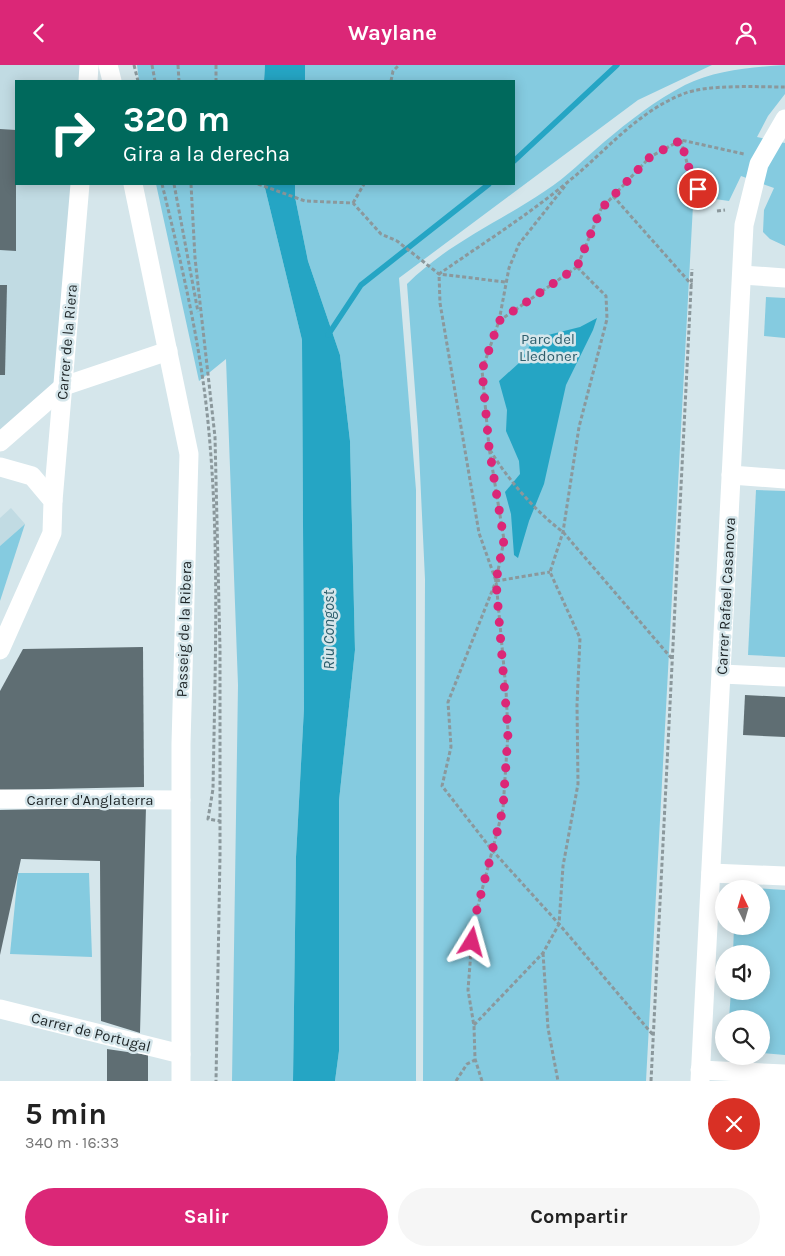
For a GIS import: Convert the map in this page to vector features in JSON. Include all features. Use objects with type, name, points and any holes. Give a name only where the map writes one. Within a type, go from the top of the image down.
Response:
[{"type":"street","points":[[88,65],[88,80]]},
{"type":"street","points":[[108,65],[112,80]]},
{"type":"street","name":"Carrer Rafael Casanova","points":[[700,1075],[744,225],[759,164],[785,119]]},
{"type":"street","name":"Carrer de la Riera","points":[[0,650],[52,533],[53,501],[80,185]]},
{"type":"street","name":"Passeig de la Ribera","points":[[133,185],[189,453],[181,800],[181,1081]]},
{"type":"street","points":[[742,275],[785,277]]},
{"type":"street","points":[[0,442],[64,386],[168,351]]},
{"type":"street","points":[[0,467],[32,476],[53,501]]},
{"type":"street","points":[[731,475],[785,479]]},
{"type":"street","points":[[722,674],[785,677]]},
{"type":"street","name":"Carrer d'Anglaterra","points":[[0,799],[181,800]]},
{"type":"street","points":[[711,873],[785,876]]},
{"type":"street","name":"Carrer de Portugal","points":[[0,1009],[181,1055]]},
{"type":"street","points":[[700,1075],[785,1074]]},
{"type":"path","points":[[134,65],[138,80]]},
{"type":"path","points":[[152,65],[155,80]]},
{"type":"path","points":[[178,65],[179,80]]},
{"type":"path","points":[[216,65],[216,80]]},
{"type":"path","points":[[391,80],[392,65]]},
{"type":"path","points":[[393,71],[399,65]]},
{"type":"path","points":[[439,274],[568,182],[631,126],[656,108],[684,93],[737,86],[785,87]]},
{"type":"path","points":[[681,140],[687,163],[703,202]]},
{"type":"path","points":[[499,321],[577,267],[601,209],[650,157],[681,140],[750,155]]},
{"type":"path","points":[[568,182],[520,243],[505,282],[499,321],[482,370],[489,447],[504,540],[496,581],[448,702],[451,747],[442,786],[492,850],[559,924],[653,1035]]},
{"type":"path","points":[[174,185],[204,342]]},
{"type":"path","points":[[191,185],[195,258],[214,437],[220,649],[220,855],[216,1081]]},
{"type":"path","points":[[261,185],[305,201],[354,203],[381,234],[397,241],[439,274],[505,282]]},
{"type":"path","points":[[354,203],[363,185]]},
{"type":"path","points":[[613,196],[692,285]]},
{"type":"path","points":[[717,211],[725,210]]},
{"type":"path","points":[[474,1026],[543,953],[559,924],[564,866],[578,784],[577,705],[580,638],[550,572],[564,532],[579,427],[607,319],[606,296],[577,267]]},
{"type":"path","points":[[651,1081],[692,269]]},
{"type":"path","points":[[439,274],[440,303],[479,533],[496,581],[508,733],[503,809],[473,925],[468,991],[474,1026],[475,1059],[482,1081]]},
{"type":"path","points":[[489,447],[500,467],[544,518],[564,532],[672,660]]},
{"type":"path","points":[[496,581],[550,572]]},
{"type":"path","points":[[543,953],[548,1028],[558,1081]]},
{"type":"path","points":[[456,1081],[467,1064],[475,1059]]},
{"type":"shaded area","points":[[0,65],[88,65],[86,80],[15,80],[15,185],[79,185],[64,386],[0,442]]},
{"type":"shaded area","points":[[11,508],[25,524],[0,546],[0,518]]},
{"type":"green space","points":[[137,65],[265,65],[264,80],[139,80]]},
{"type":"green space","points":[[305,65],[712,65],[638,100],[399,278],[416,490],[416,1081],[335,1081],[339,1051],[339,801],[355,650],[350,441],[340,355],[308,261],[295,197],[295,185],[515,185],[515,80],[305,80]]},
{"type":"green space","name":"Parc del Lledoner","points":[[785,65],[785,94],[768,116],[757,137],[785,143],[785,246],[770,239],[763,232],[764,210],[774,188],[741,176],[729,201],[715,199],[693,205],[646,1081],[423,1081],[425,579],[418,430],[407,284],[456,245],[553,186],[623,126],[674,91],[697,80],[721,73],[747,68]]},
{"type":"green space","points":[[156,185],[264,185],[302,340],[304,708],[296,857],[293,1081],[232,1081],[238,685],[226,359],[199,381]]},
{"type":"green space","points":[[766,297],[785,298],[785,338],[764,336]]},
{"type":"green space","points":[[756,490],[785,491],[785,657],[748,655]]},
{"type":"green space","points":[[25,524],[1,598],[0,601],[0,546]]},
{"type":"green space","points":[[18,873],[89,873],[92,957],[10,954]]},
{"type":"green space","points":[[770,889],[785,890],[785,1055],[770,1054],[770,1010],[730,1010],[730,1000],[770,1000],[770,945],[733,945],[734,935],[770,935]]},
{"type":"water","points":[[265,65],[305,65],[305,80],[264,80]]},
{"type":"water","name":"Riu Congost","points":[[264,185],[295,185],[295,197],[308,261],[340,355],[350,441],[355,650],[339,801],[339,1051],[335,1081],[293,1081],[296,857],[304,708],[302,340]]},
{"type":"water","points":[[597,318],[566,385],[544,484],[529,521],[518,558],[514,555],[511,514],[505,492],[520,474],[519,461],[506,431],[507,410],[499,381],[519,363],[531,344],[548,335],[580,327]]},
{"type":"building","points":[[0,129],[15,130],[16,251],[0,250]]},
{"type":"building","points":[[0,285],[7,285],[5,375],[0,375]]},
{"type":"building","points":[[143,647],[144,787],[0,790],[0,691],[23,649]]},
{"type":"building","points":[[745,695],[785,697],[785,737],[743,735]]},
{"type":"building","points":[[146,807],[140,1033],[101,1021],[100,861],[21,859],[0,955],[0,810]]},
{"type":"building","points":[[107,1049],[148,1055],[148,1081],[107,1081]]},
{"type":"waterway","points":[[515,160],[617,65]]},
{"type":"waterway","points":[[328,335],[361,285],[488,185]]},
{"type":"route","points":[[472,942],[473,925],[503,809],[508,733],[496,581],[504,540],[489,447],[482,370],[499,321],[577,267],[601,209],[650,157],[681,140],[687,163],[698,189]]}]
